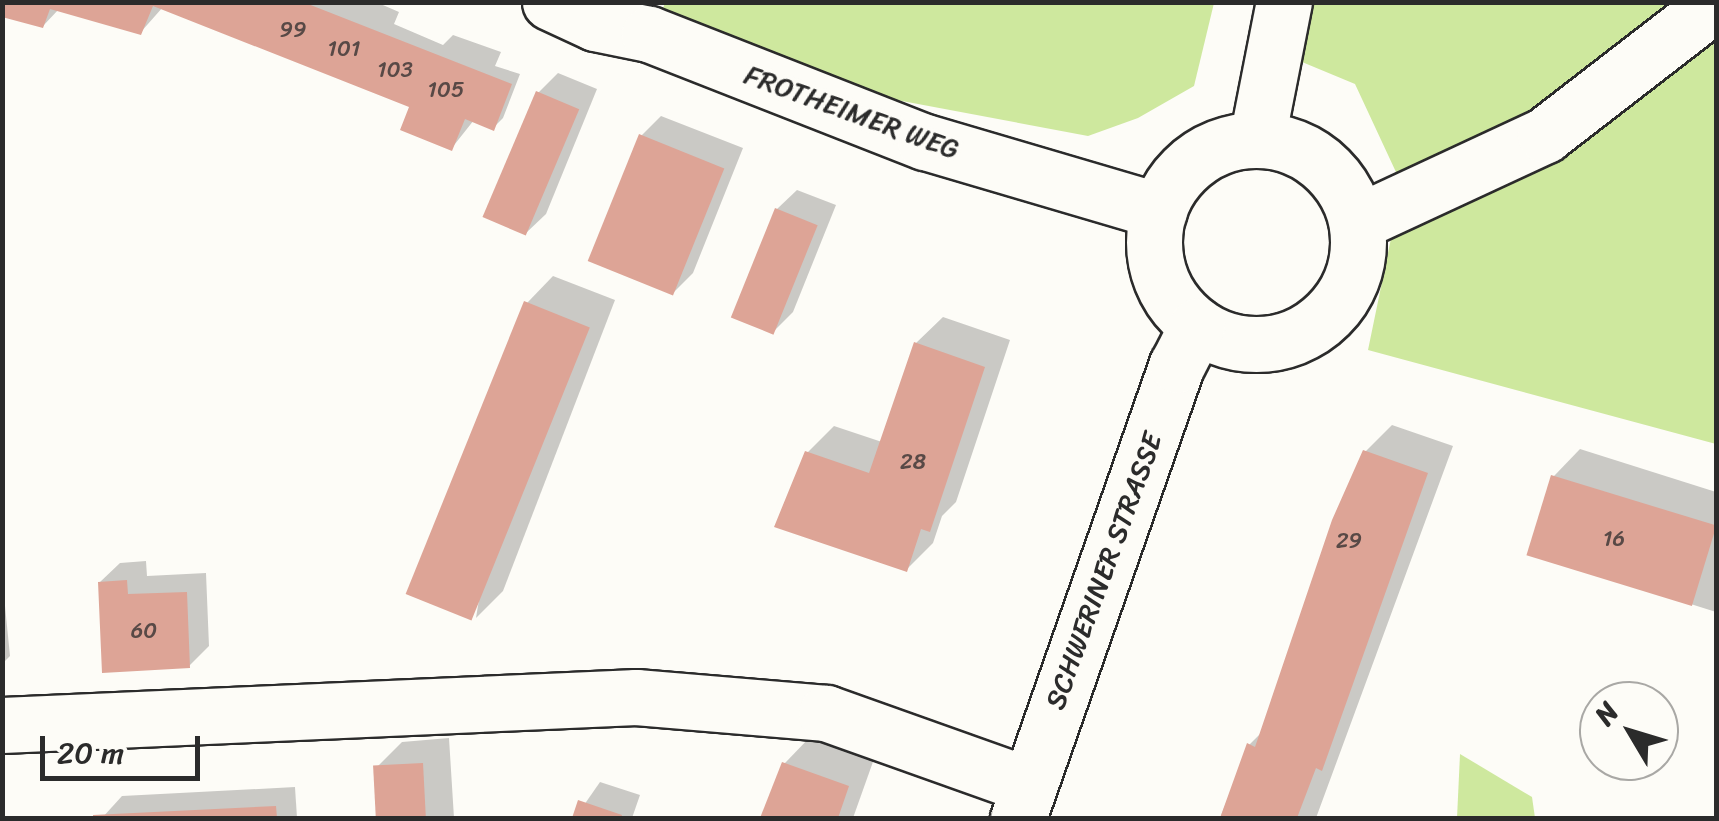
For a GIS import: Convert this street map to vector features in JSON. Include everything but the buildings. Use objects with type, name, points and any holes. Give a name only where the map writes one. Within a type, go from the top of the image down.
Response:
[{"type":"street","name":"FROTHEIMER WEG","points":[[550,2],[595,23],[649,34],[925,142],[1159,211]]},
{"type":"street","points":[[1257,139],[1284,2]]},
{"type":"street","points":[[1360,221],[1545,135],[1716,2]]},
{"type":"street","points":[[1257,139],[1304,150],[1339,177],[1360,221],[1355,273],[1329,314],[1285,340],[1238,344],[1197,326],[1156,276],[1152,246],[1159,211],[1198,159],[1257,139]]},
{"type":"street","name":"SCHWERINER STRASSE","points":[[1023,802],[1197,326]]},
{"type":"street","points":[[2,725],[636,696],[826,713],[1023,802]]},
{"type":"green space","points":[[665,2],[1214,3],[1194,86],[1138,118],[1088,136],[870,95],[663,9]]},
{"type":"green space","points":[[1314,3],[1716,3],[1716,444],[1368,350],[1402,185],[1355,84],[1302,62]]},
{"type":"green space","points":[[1460,754],[1532,797],[1535,818],[1457,818]]}]
